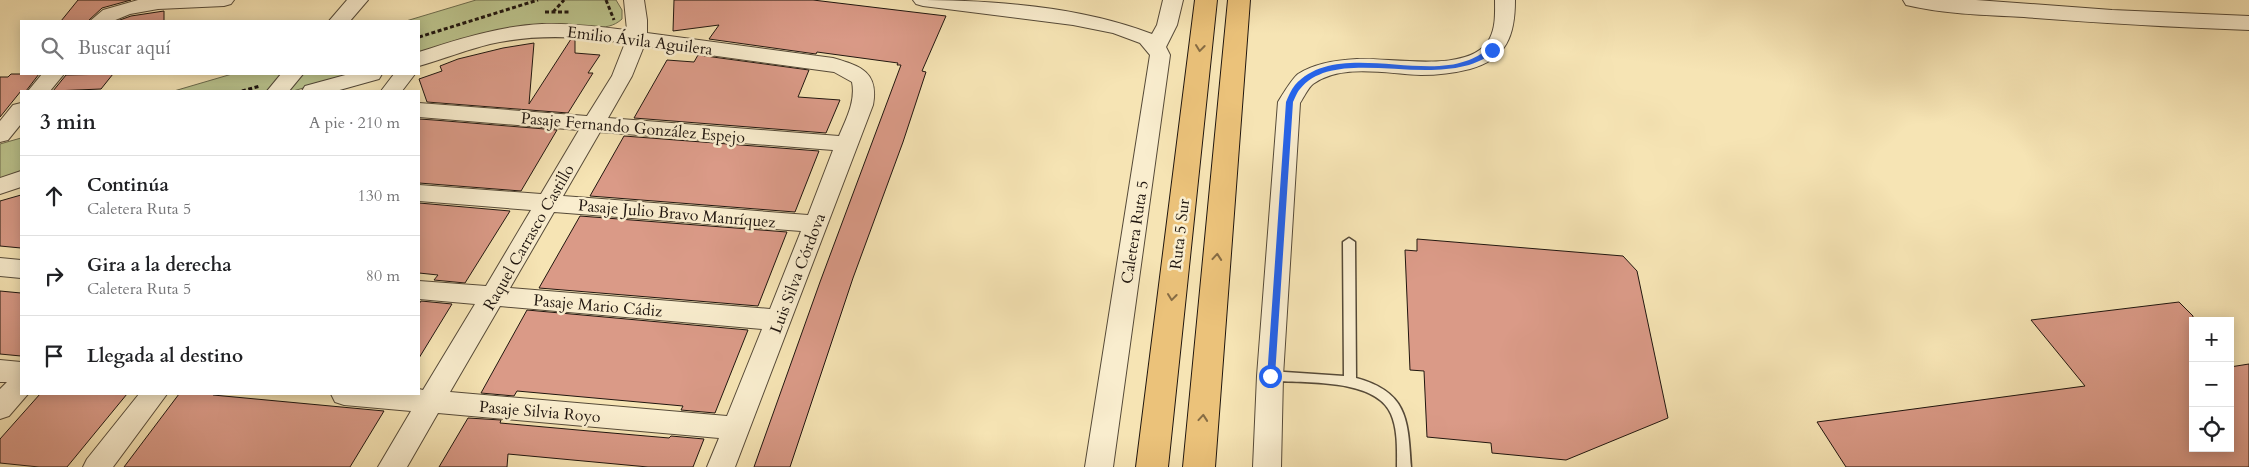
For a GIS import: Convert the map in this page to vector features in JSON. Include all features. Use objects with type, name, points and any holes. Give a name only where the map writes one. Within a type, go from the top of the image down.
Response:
[{"type":"highway","name":"Ruta 5 Sur","points":[[1152,467],[1206,0]]},
{"type":"highway","points":[[1199,467],[1239,0]]},
{"type":"street","points":[[101,20],[110,13],[130,5],[224,0]]},
{"type":"street","points":[[340,20],[358,0]]},
{"type":"street","name":"Raquel Carrasco Castillo","points":[[392,467],[622,76],[632,55],[637,38],[638,22],[634,0]]},
{"type":"street","points":[[923,0],[1110,26],[1147,39],[1156,47],[1167,25],[1173,0]]},
{"type":"street","points":[[1267,467],[1270,376],[1289,102],[1292,94],[1304,80],[1332,68],[1356,66],[1444,68],[1478,60],[1492,50],[1500,38],[1505,17],[1505,0]]},
{"type":"street","points":[[1914,0],[1963,6],[2103,17],[2249,23]]},
{"type":"street","name":"Emilio Ávila Aguilera","points":[[420,59],[471,43],[534,31],[592,32],[832,65],[851,71],[861,78]]},
{"type":"street","name":"Caletera Ruta 5","points":[[1099,467],[1160,62],[1156,47]]},
{"type":"street","points":[[39,90],[53,75]]},
{"type":"street","points":[[278,90],[291,75]]},
{"type":"street","points":[[316,90],[369,75]]},
{"type":"street","points":[[392,90],[404,75]]},
{"type":"street","name":"Luis Silva Córdova","points":[[721,467],[864,97],[865,88],[861,78]]},
{"type":"street","name":"Pasaje Fernando González Espejo","points":[[420,110],[847,144]]},
{"type":"street","points":[[0,134],[20,111]]},
{"type":"street","points":[[0,186],[20,179]]},
{"type":"street","name":"Pasaje Julio Bravo Manríquez","points":[[420,193],[815,224]]},
{"type":"street","points":[[0,267],[20,269]]},
{"type":"street","name":"Pasaje Mario Cádiz","points":[[420,290],[778,320]]},
{"type":"street","points":[[0,371],[20,373]]},
{"type":"street","points":[[0,408],[20,385]]},
{"type":"street","points":[[97,467],[153,395]]},
{"type":"street","name":"Pasaje Silvia Royo","points":[[356,395],[736,428]]},
{"type":"lane","points":[[1349,242],[1350,381]]},
{"type":"lane","points":[[1270,376],[1350,381],[1378,391],[1396,408],[1402,430],[1404,467]]},
{"type":"path","points":[[420,37],[538,0]]},
{"type":"path","points":[[606,0],[614,20]]},
{"type":"green space","points":[[476,0],[616,0],[622,10],[622,19],[616,24],[609,26],[594,27],[563,24],[526,27],[472,38],[420,54],[420,20],[409,20]]},
{"type":"green space","points":[[229,75],[349,75],[296,90],[177,90]]},
{"type":"green space","points":[[20,138],[20,172],[0,178],[0,144]]},
{"type":"building","points":[[78,0],[131,0],[102,8],[89,20],[62,20]]},
{"type":"building","points":[[674,0],[813,0],[946,16],[922,71],[926,72],[903,142],[853,278],[790,467],[754,467],[820,282],[901,65],[897,65],[898,63],[817,52],[816,54],[709,39],[719,25],[673,31]]},
{"type":"building","points":[[164,11],[164,20],[120,20],[131,16]]},
{"type":"building","points":[[571,39],[575,40],[575,53],[600,55],[588,73],[593,73],[568,113],[427,102],[419,79],[442,71],[440,66],[458,59],[534,43],[529,104]]},
{"type":"building","points":[[698,55],[809,70],[798,97],[840,100],[826,133],[634,118],[667,60],[694,62]]},
{"type":"building","points":[[11,74],[38,75],[27,90],[20,90],[0,117],[0,77],[8,77]]},
{"type":"building","points":[[66,75],[112,75],[101,89],[54,90]]},
{"type":"building","points":[[420,119],[557,130],[521,191],[420,183]]},
{"type":"building","points":[[624,136],[819,151],[795,212],[590,196]]},
{"type":"building","points":[[20,195],[20,248],[0,246],[0,201]]},
{"type":"building","points":[[420,203],[510,211],[465,283],[434,280],[438,275],[420,273]]},
{"type":"building","points":[[580,216],[787,232],[758,306],[539,288]]},
{"type":"building","points":[[1417,239],[1623,256],[1637,271],[1668,418],[1566,460],[1492,453],[1491,443],[1427,437],[1424,371],[1410,370],[1405,250],[1417,251]]},
{"type":"building","points":[[0,291],[20,293],[20,356],[0,354]]},
{"type":"building","points":[[421,301],[452,304],[420,356]]},
{"type":"building","points":[[2179,302],[2193,316],[2189,317],[2189,452],[2234,452],[2234,366],[2249,364],[2249,467],[1846,467],[1817,422],[2085,386],[2031,320]]},
{"type":"building","points":[[527,310],[748,330],[715,413],[681,410],[683,406],[517,391],[514,396],[481,393]]},
{"type":"building","points":[[39,395],[126,395],[67,467],[39,467],[0,463],[0,439]]},
{"type":"building","points":[[178,395],[213,395],[384,411],[350,467],[124,467]]},
{"type":"building","points":[[468,418],[501,420],[500,423],[589,431],[704,439],[693,467],[648,467],[508,454],[507,467],[439,467]]},
{"type":"route","points":[[1270,376],[1289,102],[1292,94],[1304,80],[1332,68],[1344,66],[1444,68],[1478,60],[1492,50]]}]
